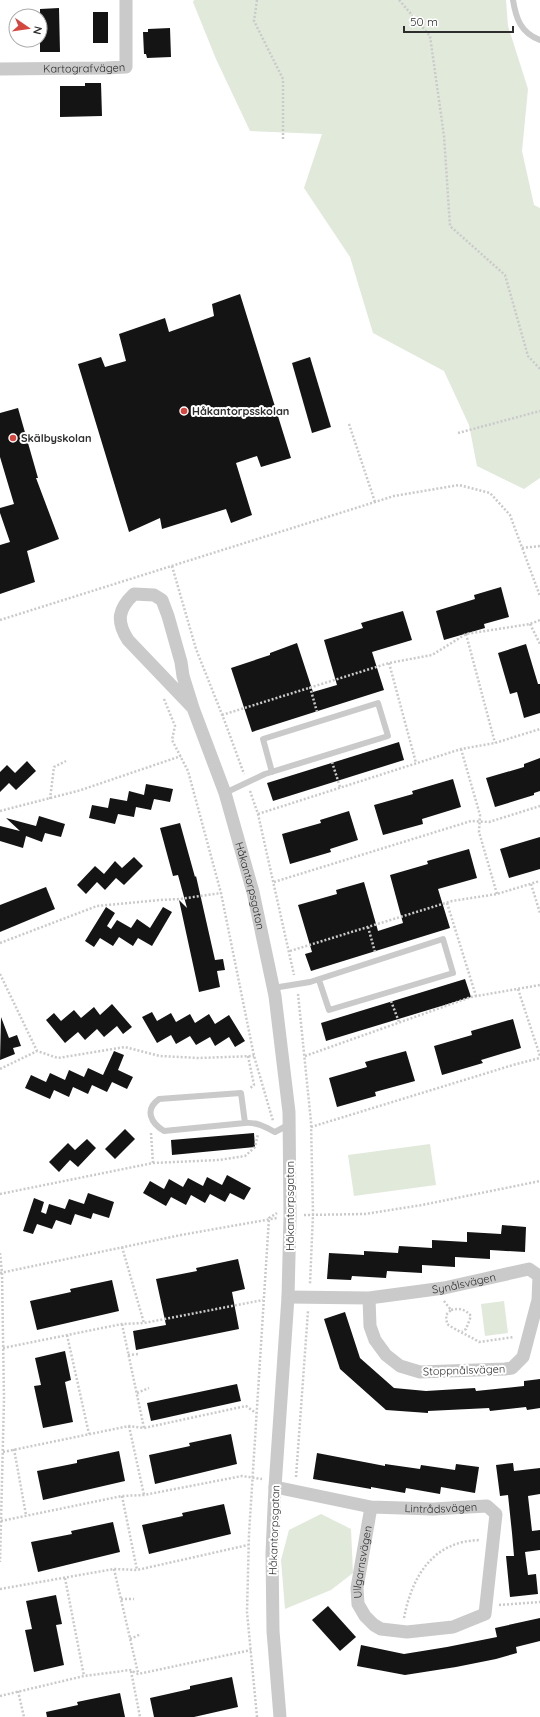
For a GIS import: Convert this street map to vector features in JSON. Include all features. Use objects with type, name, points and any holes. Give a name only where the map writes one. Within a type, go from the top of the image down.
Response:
[{"type":"street","name":"Kartografvägen","points":[[0,69],[126,67],[126,0]]},
{"type":"street","name":"Håkantorpsgatan","points":[[193,708],[128,640],[122,629],[120,620],[121,610],[126,601],[134,594],[154,595],[162,600],[193,708],[226,793],[253,892],[273,988],[290,1112],[288,1297],[275,1484],[272,1604],[280,1717]]},
{"type":"street","name":"Synålsvägen","points":[[288,1297],[369,1298],[444,1288],[529,1269],[538,1276],[538,1300],[523,1357],[512,1368]]},
{"type":"street","name":"Stoppnålsvägen","points":[[369,1298],[370,1326],[375,1340],[386,1355],[400,1366],[420,1372],[512,1368]]},
{"type":"street","name":"Lintrådsvägen","points":[[275,1484],[294,1491],[371,1507],[433,1508],[487,1506],[496,1514],[486,1606]]},
{"type":"street","name":"Ullgarnsvägen","points":[[371,1507],[357,1588],[358,1604],[365,1616],[381,1629],[407,1632],[453,1627],[485,1614],[486,1606]]},
{"type":"lane","points":[[513,0],[515,15],[523,29],[531,37],[540,40]]},
{"type":"lane","points":[[226,793],[272,772],[388,736],[378,703],[263,739],[272,772]]},
{"type":"lane","points":[[273,988],[319,980],[444,940],[453,973],[328,1010],[319,980]]},
{"type":"lane","points":[[244,1123],[241,1093],[159,1099],[154,1102],[150,1118],[156,1126],[164,1131],[244,1123],[253,1122],[275,1132],[290,1124]]},
{"type":"path","points":[[256,0],[254,21],[283,79],[283,138]]},
{"type":"path","points":[[400,0],[430,36],[444,136],[450,226],[505,275],[528,356],[540,369]]},
{"type":"path","points":[[458,433],[540,412]]},
{"type":"path","points":[[349,424],[376,502]]},
{"type":"path","points":[[0,620],[376,502],[418,491],[459,485],[490,493],[510,515],[540,596]]},
{"type":"path","points":[[522,548],[540,546]]},
{"type":"path","points":[[222,715],[389,662],[432,655],[466,634],[530,624],[540,620]]},
{"type":"path","points":[[530,624],[540,644]]},
{"type":"path","points":[[466,634],[495,743]]},
{"type":"path","points":[[389,662],[416,763]]},
{"type":"path","points":[[310,687],[320,721]]},
{"type":"path","points":[[258,814],[460,749],[495,743],[540,729]]},
{"type":"path","points":[[172,740],[188,771],[221,893],[254,1056],[272,1113],[275,1132]]},
{"type":"path","points":[[460,749],[480,814],[478,822],[479,832],[497,894]]},
{"type":"path","points":[[330,754],[340,787]]},
{"type":"path","points":[[0,811],[81,790],[180,756]]},
{"type":"path","points":[[50,798],[54,767],[66,761]]},
{"type":"path","points":[[274,882],[471,821],[488,822],[540,806]]},
{"type":"path","points":[[290,951],[447,903],[497,894],[540,881]]},
{"type":"path","points":[[531,884],[540,913]]},
{"type":"path","points":[[0,943],[97,906],[160,900],[180,900],[221,893]]},
{"type":"path","points":[[447,903],[476,996]]},
{"type":"path","points":[[368,927],[378,961]]},
{"type":"path","points":[[0,974],[37,1051]]},
{"type":"path","points":[[305,1056],[476,996],[540,985]]},
{"type":"path","points":[[311,1127],[540,1057],[518,989]]},
{"type":"path","points":[[388,993],[399,1022]]},
{"type":"path","points":[[0,1069],[37,1051],[58,1058],[125,1047],[160,1056],[199,1058],[254,1056]]},
{"type":"path","points":[[241,1093],[254,1085],[248,1056]]},
{"type":"path","points":[[0,1194],[153,1163],[219,1160],[245,1156],[255,1147],[258,1134],[253,1122]]},
{"type":"path","points":[[153,1163],[150,1134],[156,1126]]},
{"type":"path","points":[[294,1491],[309,1298],[313,1214],[365,1214],[422,1205],[540,1181]]},
{"type":"path","points":[[1,1273],[269,1218],[277,1213],[278,1206]]},
{"type":"path","points":[[257,1717],[247,1612],[248,1545],[269,1218]]},
{"type":"path","points":[[122,1247],[144,1324]]},
{"type":"path","points":[[0,1253],[3,1452],[0,1562]]},
{"type":"path","points":[[444,1288],[441,1296],[451,1310]]},
{"type":"path","points":[[2,1346],[122,1324],[144,1324],[264,1300]]},
{"type":"path","points":[[461,1332],[466,1329],[471,1316],[467,1311],[460,1308],[451,1310],[446,1315],[447,1324],[457,1331],[480,1342],[508,1337],[518,1337],[527,1340]]},
{"type":"path","points":[[122,1324],[144,1428]]},
{"type":"path","points":[[67,1335],[89,1434]]},
{"type":"path","points":[[128,1355],[139,1354]]},
{"type":"path","points":[[136,1393],[149,1388]]},
{"type":"path","points":[[3,1452],[129,1426],[144,1428],[246,1406],[256,1412]]},
{"type":"path","points":[[129,1426],[144,1495]]},
{"type":"path","points":[[14,1449],[26,1515]]},
{"type":"path","points":[[1,1521],[122,1496],[144,1495],[242,1476],[275,1484]]},
{"type":"path","points":[[122,1496],[137,1570]]},
{"type":"path","points":[[407,1632],[404,1620],[407,1601],[423,1567],[444,1549],[467,1540],[493,1541]]},
{"type":"path","points":[[0,1589],[114,1569],[137,1570],[248,1545]]},
{"type":"path","points":[[114,1569],[138,1674]]},
{"type":"path","points":[[65,1578],[84,1676]]},
{"type":"path","points":[[121,1599],[134,1600]]},
{"type":"path","points":[[486,1606],[540,1602]]},
{"type":"path","points":[[130,1639],[141,1634]]},
{"type":"path","points":[[0,1696],[84,1676],[130,1670],[138,1674],[251,1650]]},
{"type":"path","points":[[130,1670],[140,1717]]},
{"type":"path","points":[[18,1691],[24,1717]]},
{"type":"shaded area","points":[[194,0],[506,0],[508,26],[528,89],[522,151],[534,205],[540,208],[540,478],[524,489],[477,466],[469,425],[444,371],[373,333],[350,257],[304,188],[322,134],[250,131],[216,59],[193,2]]},
{"type":"shaded area","points":[[430,1144],[436,1185],[354,1196],[348,1155]]},
{"type":"shaded area","points":[[504,1301],[508,1333],[485,1336],[481,1304]]},
{"type":"shaded area","points":[[321,1514],[351,1529],[353,1573],[331,1590],[285,1609],[281,1560],[289,1530]]},
{"type":"building","points":[[59,8],[60,52],[40,52],[40,48],[48,48],[48,9]]},
{"type":"building","points":[[93,12],[108,12],[108,43],[93,43]]},
{"type":"building","points":[[170,28],[171,57],[147,58],[146,54],[144,54],[143,32],[148,32],[148,29]]},
{"type":"building","points":[[85,83],[101,83],[102,116],[60,117],[60,86],[85,86]]},
{"type":"building","name":"Håkantorpsskolan","points":[[240,294],[291,458],[261,467],[257,456],[236,463],[252,515],[231,523],[226,509],[162,529],[160,518],[129,532],[78,364],[101,357],[105,367],[126,361],[119,334],[165,318],[169,332],[214,316],[212,304]]},
{"type":"building","points":[[310,357],[331,427],[312,433],[292,363]]},
{"type":"building","points":[[18,408],[38,478],[36,478],[59,539],[27,551],[35,582],[0,594],[0,545],[10,542],[0,513],[0,508],[14,504],[0,457],[0,413]]},
{"type":"building","points":[[501,587],[509,617],[484,624],[485,628],[444,640],[436,611],[475,599],[474,595]]},
{"type":"building","points":[[403,611],[412,640],[372,652],[384,690],[252,732],[231,668],[270,655],[270,653],[297,643],[313,692],[337,685],[324,640],[363,628],[361,623]]},
{"type":"building","points":[[526,644],[538,684],[540,684],[540,713],[524,718],[517,692],[510,694],[498,653]]},
{"type":"building","points":[[399,742],[404,760],[273,801],[267,783]]},
{"type":"building","points":[[540,758],[540,791],[534,793],[534,795],[495,807],[486,778],[524,767],[524,764]]},
{"type":"building","points":[[27,761],[36,771],[16,790],[9,783],[0,792],[0,772],[7,765],[15,773]]},
{"type":"building","points":[[453,779],[461,807],[422,819],[423,824],[383,835],[374,805],[413,794],[412,791]]},
{"type":"building","points":[[146,784],[173,789],[170,802],[154,799],[151,810],[136,807],[134,817],[118,814],[115,824],[89,818],[92,805],[108,808],[110,798],[127,801],[129,791],[144,795]]},
{"type":"building","points":[[349,811],[358,840],[330,849],[331,852],[290,864],[282,834],[321,823],[320,820]]},
{"type":"building","points":[[39,816],[65,824],[61,837],[45,833],[42,842],[26,836],[23,848],[0,841],[0,826],[20,831],[6,818],[36,826]]},
{"type":"building","points":[[180,823],[195,877],[196,876],[215,960],[223,959],[225,970],[217,971],[220,987],[199,992],[179,900],[187,908],[178,875],[173,876],[160,828]]},
{"type":"building","points":[[540,837],[540,869],[509,878],[500,849]]},
{"type":"building","points":[[469,849],[477,878],[438,889],[450,928],[311,971],[305,954],[312,952],[298,905],[337,894],[336,890],[364,882],[378,931],[403,923],[390,875],[428,864],[427,861]]},
{"type":"building","points":[[134,857],[143,866],[124,885],[116,878],[105,890],[97,882],[86,894],[77,885],[95,866],[104,874],[115,861],[122,868]]},
{"type":"building","points":[[46,887],[55,909],[0,932],[0,905]]},
{"type":"building","points":[[106,907],[115,913],[107,926],[111,929],[117,920],[131,928],[137,919],[150,928],[163,907],[172,912],[152,946],[138,938],[133,946],[119,937],[113,946],[100,938],[94,947],[85,941]]},
{"type":"building","points":[[465,979],[471,997],[326,1041],[321,1023]]},
{"type":"building","points":[[112,1004],[132,1027],[123,1034],[117,1026],[104,1037],[97,1029],[85,1040],[78,1032],[65,1043],[46,1020],[54,1013],[61,1021],[74,1010],[81,1018],[94,1007],[100,1015]]},
{"type":"building","points":[[152,1012],[157,1021],[171,1013],[176,1022],[190,1014],[195,1023],[209,1014],[215,1024],[229,1015],[245,1041],[235,1047],[229,1037],[215,1046],[210,1037],[196,1045],[190,1036],[176,1044],[171,1035],[157,1043],[142,1017]]},
{"type":"building","points":[[1,1017],[9,1038],[17,1035],[21,1046],[13,1048],[15,1054],[0,1060]]},
{"type":"building","points":[[513,1019],[521,1048],[481,1060],[483,1063],[442,1075],[434,1046],[472,1035],[471,1031]]},
{"type":"building","points":[[114,1051],[124,1055],[118,1070],[133,1077],[127,1089],[112,1082],[107,1092],[92,1085],[88,1094],[73,1087],[69,1097],[54,1090],[50,1099],[25,1088],[31,1075],[46,1082],[50,1073],[65,1080],[69,1070],[84,1077],[88,1068],[103,1075]]},
{"type":"building","points":[[406,1051],[415,1081],[375,1092],[376,1096],[337,1107],[329,1078],[367,1067],[365,1062]]},
{"type":"building","points":[[125,1129],[135,1139],[115,1159],[105,1149]]},
{"type":"building","points":[[254,1133],[255,1147],[172,1155],[171,1140]]},
{"type":"building","points":[[87,1139],[96,1148],[78,1167],[70,1160],[59,1172],[49,1162],[68,1143],[75,1150]]},
{"type":"building","points":[[227,1175],[251,1188],[244,1200],[230,1193],[225,1202],[210,1194],[205,1203],[191,1195],[186,1205],[171,1197],[166,1206],[143,1193],[150,1181],[164,1189],[169,1179],[183,1187],[188,1178],[203,1186],[207,1177],[222,1185]]},
{"type":"building","points":[[88,1193],[114,1202],[109,1218],[93,1213],[91,1219],[75,1214],[71,1225],[56,1220],[52,1229],[37,1224],[33,1234],[23,1231],[34,1198],[44,1202],[41,1212],[46,1214],[49,1204],[65,1209],[69,1199],[84,1204]]},
{"type":"building","points":[[502,1225],[526,1227],[525,1252],[490,1250],[490,1259],[455,1257],[455,1267],[422,1265],[422,1273],[387,1271],[386,1278],[352,1276],[351,1280],[327,1279],[329,1253],[364,1255],[364,1251],[398,1253],[399,1246],[432,1248],[432,1240],[467,1242],[467,1232],[501,1234]]},
{"type":"building","points":[[238,1259],[245,1289],[232,1292],[239,1329],[136,1350],[133,1331],[166,1325],[156,1279],[197,1271],[196,1268]]},
{"type":"building","points":[[112,1280],[119,1311],[37,1330],[30,1301],[71,1292],[70,1289]]},
{"type":"building","points":[[345,1312],[360,1358],[394,1388],[426,1391],[475,1388],[476,1391],[524,1386],[524,1381],[540,1379],[540,1408],[527,1410],[526,1407],[490,1411],[489,1408],[428,1411],[428,1413],[386,1410],[340,1369],[324,1319]]},
{"type":"building","points":[[65,1351],[71,1380],[65,1382],[73,1422],[43,1428],[34,1386],[41,1385],[35,1358]]},
{"type":"building","points":[[237,1384],[241,1401],[151,1421],[147,1403]]},
{"type":"building","points":[[231,1434],[237,1464],[155,1484],[149,1455],[190,1446],[189,1443]]},
{"type":"building","points":[[119,1451],[125,1481],[43,1500],[37,1471],[77,1463],[77,1460]]},
{"type":"building","points":[[317,1453],[385,1466],[385,1464],[420,1469],[421,1465],[455,1470],[456,1464],[479,1467],[475,1493],[441,1487],[440,1494],[406,1488],[405,1493],[313,1479]]},
{"type":"building","points":[[513,1463],[514,1471],[540,1468],[540,1494],[528,1496],[532,1531],[540,1530],[540,1550],[525,1552],[528,1575],[536,1574],[538,1594],[510,1597],[506,1556],[514,1556],[508,1495],[500,1496],[496,1465]]},
{"type":"building","points":[[224,1504],[231,1534],[149,1554],[142,1525],[183,1516],[182,1513]]},
{"type":"building","points":[[113,1522],[120,1552],[38,1572],[31,1542],[72,1534],[71,1531]]},
{"type":"building","points":[[56,1595],[62,1624],[56,1625],[64,1665],[34,1672],[25,1630],[32,1629],[26,1601]]},
{"type":"building","points":[[328,1606],[356,1637],[340,1651],[312,1620]]},
{"type":"building","points":[[540,1618],[540,1641],[516,1647],[517,1653],[496,1659],[405,1675],[357,1666],[361,1645],[404,1654],[497,1637],[495,1628]]},
{"type":"building","points":[[232,1677],[238,1707],[194,1717],[154,1717],[150,1698],[190,1689],[190,1686]]},
{"type":"building","points":[[120,1693],[125,1717],[47,1717],[46,1712],[78,1705],[77,1702]]},
{"type":"place","name":"Håkantorpsskolan","points":[[184,411]]},
{"type":"place","name":"Skälbyskolan","points":[[13,438]]}]
